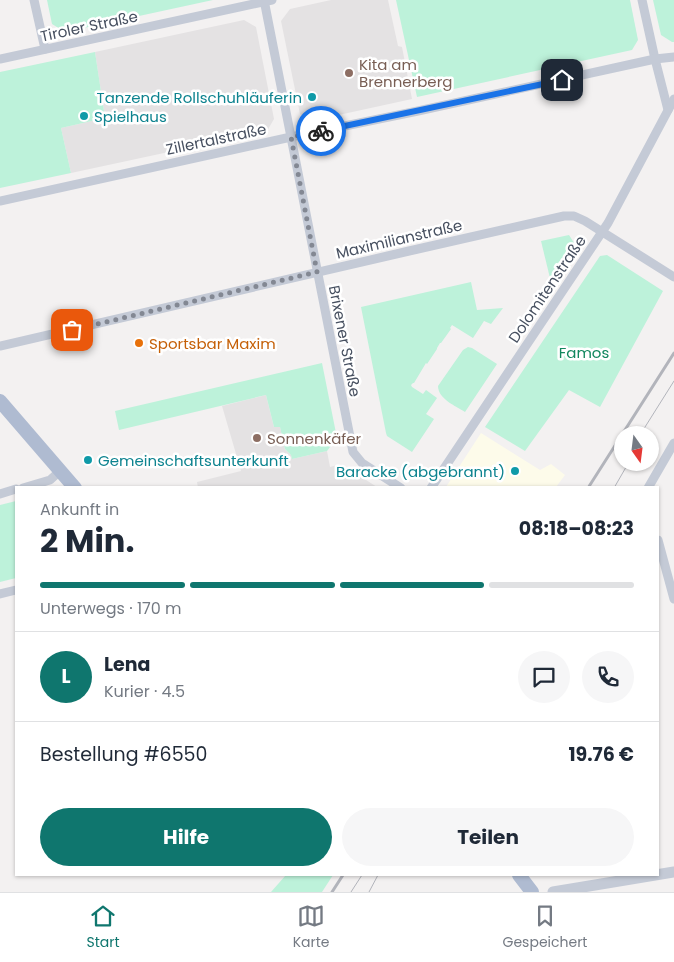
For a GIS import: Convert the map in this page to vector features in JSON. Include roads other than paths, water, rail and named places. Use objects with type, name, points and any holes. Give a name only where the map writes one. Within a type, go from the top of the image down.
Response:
[{"type":"main road","points":[[0,401],[72,486]]},
{"type":"main road","points":[[520,876],[532,892]]},
{"type":"street","points":[[34,0],[45,49]]},
{"type":"street","points":[[642,0],[668,110]]},
{"type":"street","name":"Tiroler Straße","points":[[0,59],[267,1]]},
{"type":"street","name":"Brixener Straße","points":[[267,1],[291,137],[353,452],[362,463],[398,486]]},
{"type":"street","name":"Zillertalstraße","points":[[0,201],[655,59],[674,57]]},
{"type":"street","name":"Dolomitenstraße","points":[[432,486],[608,223],[674,99]]},
{"type":"street","name":"Maximilianstraße","points":[[0,346],[564,216],[574,216],[584,221],[674,277]]},
{"type":"street","points":[[649,486],[674,443]]},
{"type":"street","points":[[30,486],[50,480],[60,471]]},
{"type":"street","points":[[0,494],[15,489]]},
{"type":"street","points":[[659,544],[674,598]]},
{"type":"street","points":[[0,594],[15,590]]},
{"type":"street","points":[[659,874],[674,872]]},
{"type":"street","points":[[553,892],[650,876]]},
{"type":"tram line","points":[[646,426],[674,381]]},
{"type":"tram line","points":[[615,486],[624,471]]},
{"type":"tram line","points":[[351,892],[361,876]]},
{"type":"tram line","points":[[369,892],[377,876]]},
{"type":"railway","points":[[589,486],[674,353]]},
{"type":"railway","points":[[332,892],[342,876]]},
{"type":"place","name":"Kita am Brennerberg","points":[[349,73]]},
{"type":"place","name":"Tanzende Rollschuhläuferin","points":[[312,97]]},
{"type":"place","name":"Spielhaus","points":[[84,116]]},
{"type":"place","name":"Sportsbar Maxim","points":[[139,343]]},
{"type":"place","name":"Sonnenkäfer","points":[[257,438]]},
{"type":"place","name":"Gemeinschaftsunterkunft","points":[[88,460]]},
{"type":"place","name":"Baracke (abgebrannt)","points":[[515,471]]},
{"type":"park label","name":"Famos","points":[[584,352]]}]
